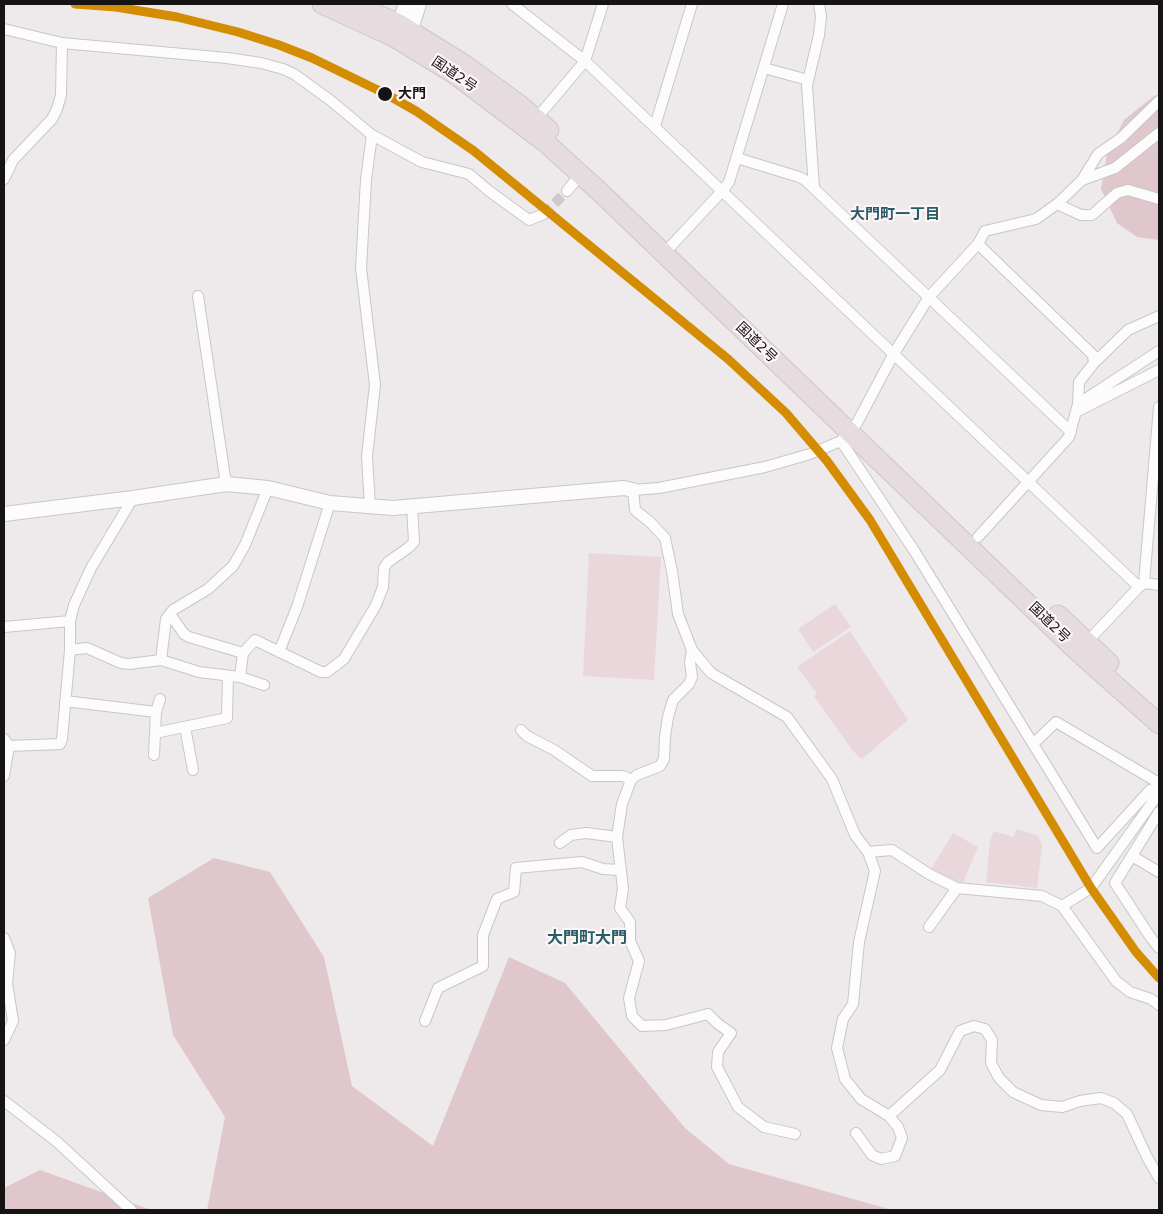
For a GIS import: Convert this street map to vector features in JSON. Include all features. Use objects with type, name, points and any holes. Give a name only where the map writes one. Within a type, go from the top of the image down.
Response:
[{"type":"highway","name":"国道2号","points":[[322,4],[402,34],[465,64],[559,138],[671,246],[849,432],[978,537],[1159,708]]},
{"type":"highway","name":"国道2号","points":[[354,4],[402,34],[546,143],[608,200],[1078,652],[1159,724]]},
{"type":"street","points":[[402,34],[406,4]]},
{"type":"street","points":[[402,34],[419,4]]},
{"type":"street","points":[[513,4],[585,61],[723,190],[893,355],[1141,585],[1159,585]]},
{"type":"street","points":[[536,119],[585,61],[603,4]]},
{"type":"street","points":[[655,126],[692,4]]},
{"type":"street","points":[[671,246],[729,182],[783,4]]},
{"type":"street","points":[[814,188],[807,101],[808,80],[820,24],[819,4]]},
{"type":"street","points":[[4,29],[62,42],[227,58],[261,63],[284,69],[330,100],[372,135],[422,162],[469,174],[529,220],[544,214]]},
{"type":"street","points":[[4,179],[13,160],[52,119],[57,109],[61,95],[62,42]]},
{"type":"street","points":[[764,68],[808,80]]},
{"type":"street","points":[[4,514],[226,484],[268,488],[330,503],[370,507],[412,506],[624,488],[634,490],[659,488],[765,467],[810,454],[849,432],[929,297],[978,244],[985,231],[1036,219],[1057,204],[1082,180],[1098,154],[1121,138],[1159,100]]},
{"type":"street","points":[[1082,180],[1115,168],[1159,133]]},
{"type":"street","points":[[370,507],[367,456],[375,385],[361,268],[366,180],[372,135]]},
{"type":"street","points":[[737,158],[799,176],[814,188],[1071,432]]},
{"type":"street","points":[[567,191],[580,175]]},
{"type":"street","points":[[1057,204],[1082,215],[1092,215],[1117,193],[1128,190],[1159,199]]},
{"type":"street","points":[[978,244],[1093,355],[1094,363]]},
{"type":"street","points":[[198,296],[226,484]]},
{"type":"street","points":[[978,537],[1068,437],[1077,408],[1078,382],[1094,363],[1128,330],[1159,316]]},
{"type":"street","points":[[1077,408],[1159,351]]},
{"type":"street","points":[[1077,408],[1159,370]]},
{"type":"street","points":[[1088,642],[1141,585],[1159,407]]},
{"type":"street","points":[[849,432],[914,552],[1097,848],[1150,790],[1159,788]]},
{"type":"street","points":[[161,660],[166,619],[173,610],[208,589],[234,566],[245,545],[268,488]]},
{"type":"street","points":[[634,490],[635,510],[665,538],[672,570],[678,614],[692,650],[711,673],[787,716],[832,779],[855,835],[868,852],[875,871],[859,942],[853,1004],[843,1019],[837,1048],[844,1079],[861,1099],[889,1116],[898,1127],[902,1138],[895,1156],[881,1160],[872,1155],[856,1133]]},
{"type":"street","points":[[4,776],[6,743],[60,744],[70,650],[70,621],[74,605],[91,568],[133,498]]},
{"type":"street","points":[[279,652],[297,607],[330,503]]},
{"type":"street","points":[[240,677],[243,653],[255,640],[320,672],[327,672],[344,659],[376,605],[383,587],[384,568],[388,562],[414,542],[412,506]]},
{"type":"street","points":[[170,614],[184,634],[243,653]]},
{"type":"street","points":[[4,627],[70,621]]},
{"type":"street","points":[[70,650],[87,648],[121,663],[129,664],[161,660],[198,672],[240,677],[264,685]]},
{"type":"street","points":[[692,650],[690,662],[692,676],[689,684],[673,700],[668,717],[664,759],[660,766],[637,775],[631,780],[622,804],[617,837],[623,889],[620,908],[630,922],[630,941],[639,961],[629,998],[632,1016],[642,1026],[666,1025],[708,1014],[731,1033],[718,1052],[717,1067],[738,1106],[764,1127],[795,1134]]},
{"type":"street","points":[[155,734],[227,718],[228,676]]},
{"type":"street","points":[[154,755],[156,712],[160,699]]},
{"type":"street","points":[[65,702],[156,712]]},
{"type":"street","points":[[1033,744],[1056,722],[1159,783]]},
{"type":"street","points":[[185,727],[194,770]]},
{"type":"street","points":[[521,730],[527,736],[554,750],[592,776],[624,776],[631,780]]},
{"type":"street","points":[[1062,906],[1091,888],[1159,793]]},
{"type":"street","points":[[1159,812],[1115,883],[1159,948]]},
{"type":"street","points":[[560,843],[571,835],[586,834],[617,837]]},
{"type":"street","points":[[868,852],[892,850],[929,874],[957,888],[1042,896],[1062,906],[1116,980],[1130,992],[1150,999],[1159,1005]]},
{"type":"street","points":[[1132,856],[1159,872]]},
{"type":"street","points":[[425,1021],[438,988],[483,966],[483,934],[497,899],[514,892],[516,868],[582,862],[603,868],[620,870]]},
{"type":"street","points":[[929,927],[957,888]]},
{"type":"street","points":[[4,938],[10,953],[7,983],[12,1021],[4,1040]]},
{"type":"street","points":[[889,1116],[940,1070],[960,1031],[974,1026],[985,1029],[992,1040],[991,1063],[999,1078],[1013,1092],[1041,1106],[1062,1107],[1080,1101],[1100,1098],[1114,1103],[1128,1114],[1159,1178]]},
{"type":"street","points":[[4,1101],[56,1141],[131,1210]]},
{"type":"shaded area","points":[[1159,95],[1159,240],[1137,237],[1117,223],[1101,189],[1107,154],[1124,120],[1154,96]]},
{"type":"shaded area","points":[[589,553],[661,557],[654,680],[583,676]]},
{"type":"shaded area","points":[[835,604],[851,627],[813,652],[798,629]]},
{"type":"shaded area","points":[[850,631],[908,720],[862,759],[853,751],[814,696],[817,694],[797,667]]},
{"type":"shaded area","points":[[1017,829],[1038,836],[1042,845],[1037,888],[986,882],[990,840],[994,831],[1013,837]]},
{"type":"shaded area","points":[[953,833],[978,847],[962,885],[931,869]]},
{"type":"shaded area","points":[[214,858],[270,872],[324,957],[352,1086],[433,1146],[509,957],[565,983],[685,1128],[729,1164],[892,1210],[207,1210],[225,1117],[173,1035],[148,898]]},
{"type":"shaded area","points":[[40,1170],[151,1210],[4,1210],[4,1188]]},
{"type":"tunnel","points":[[544,214],[567,191]]},
{"type":"transit line","points":[[75,4],[116,7],[177,17],[238,32],[312,58],[386,94],[416,111],[474,151],[728,359],[786,413],[827,461],[870,520],[1091,888],[1136,952],[1159,978]]},
{"type":"place","name":"大門","points":[[385,94]]},
{"type":"district","name":"大門町一丁目","points":[[895,215]]},
{"type":"district","name":"大門町大門","points":[[587,939]]}]
